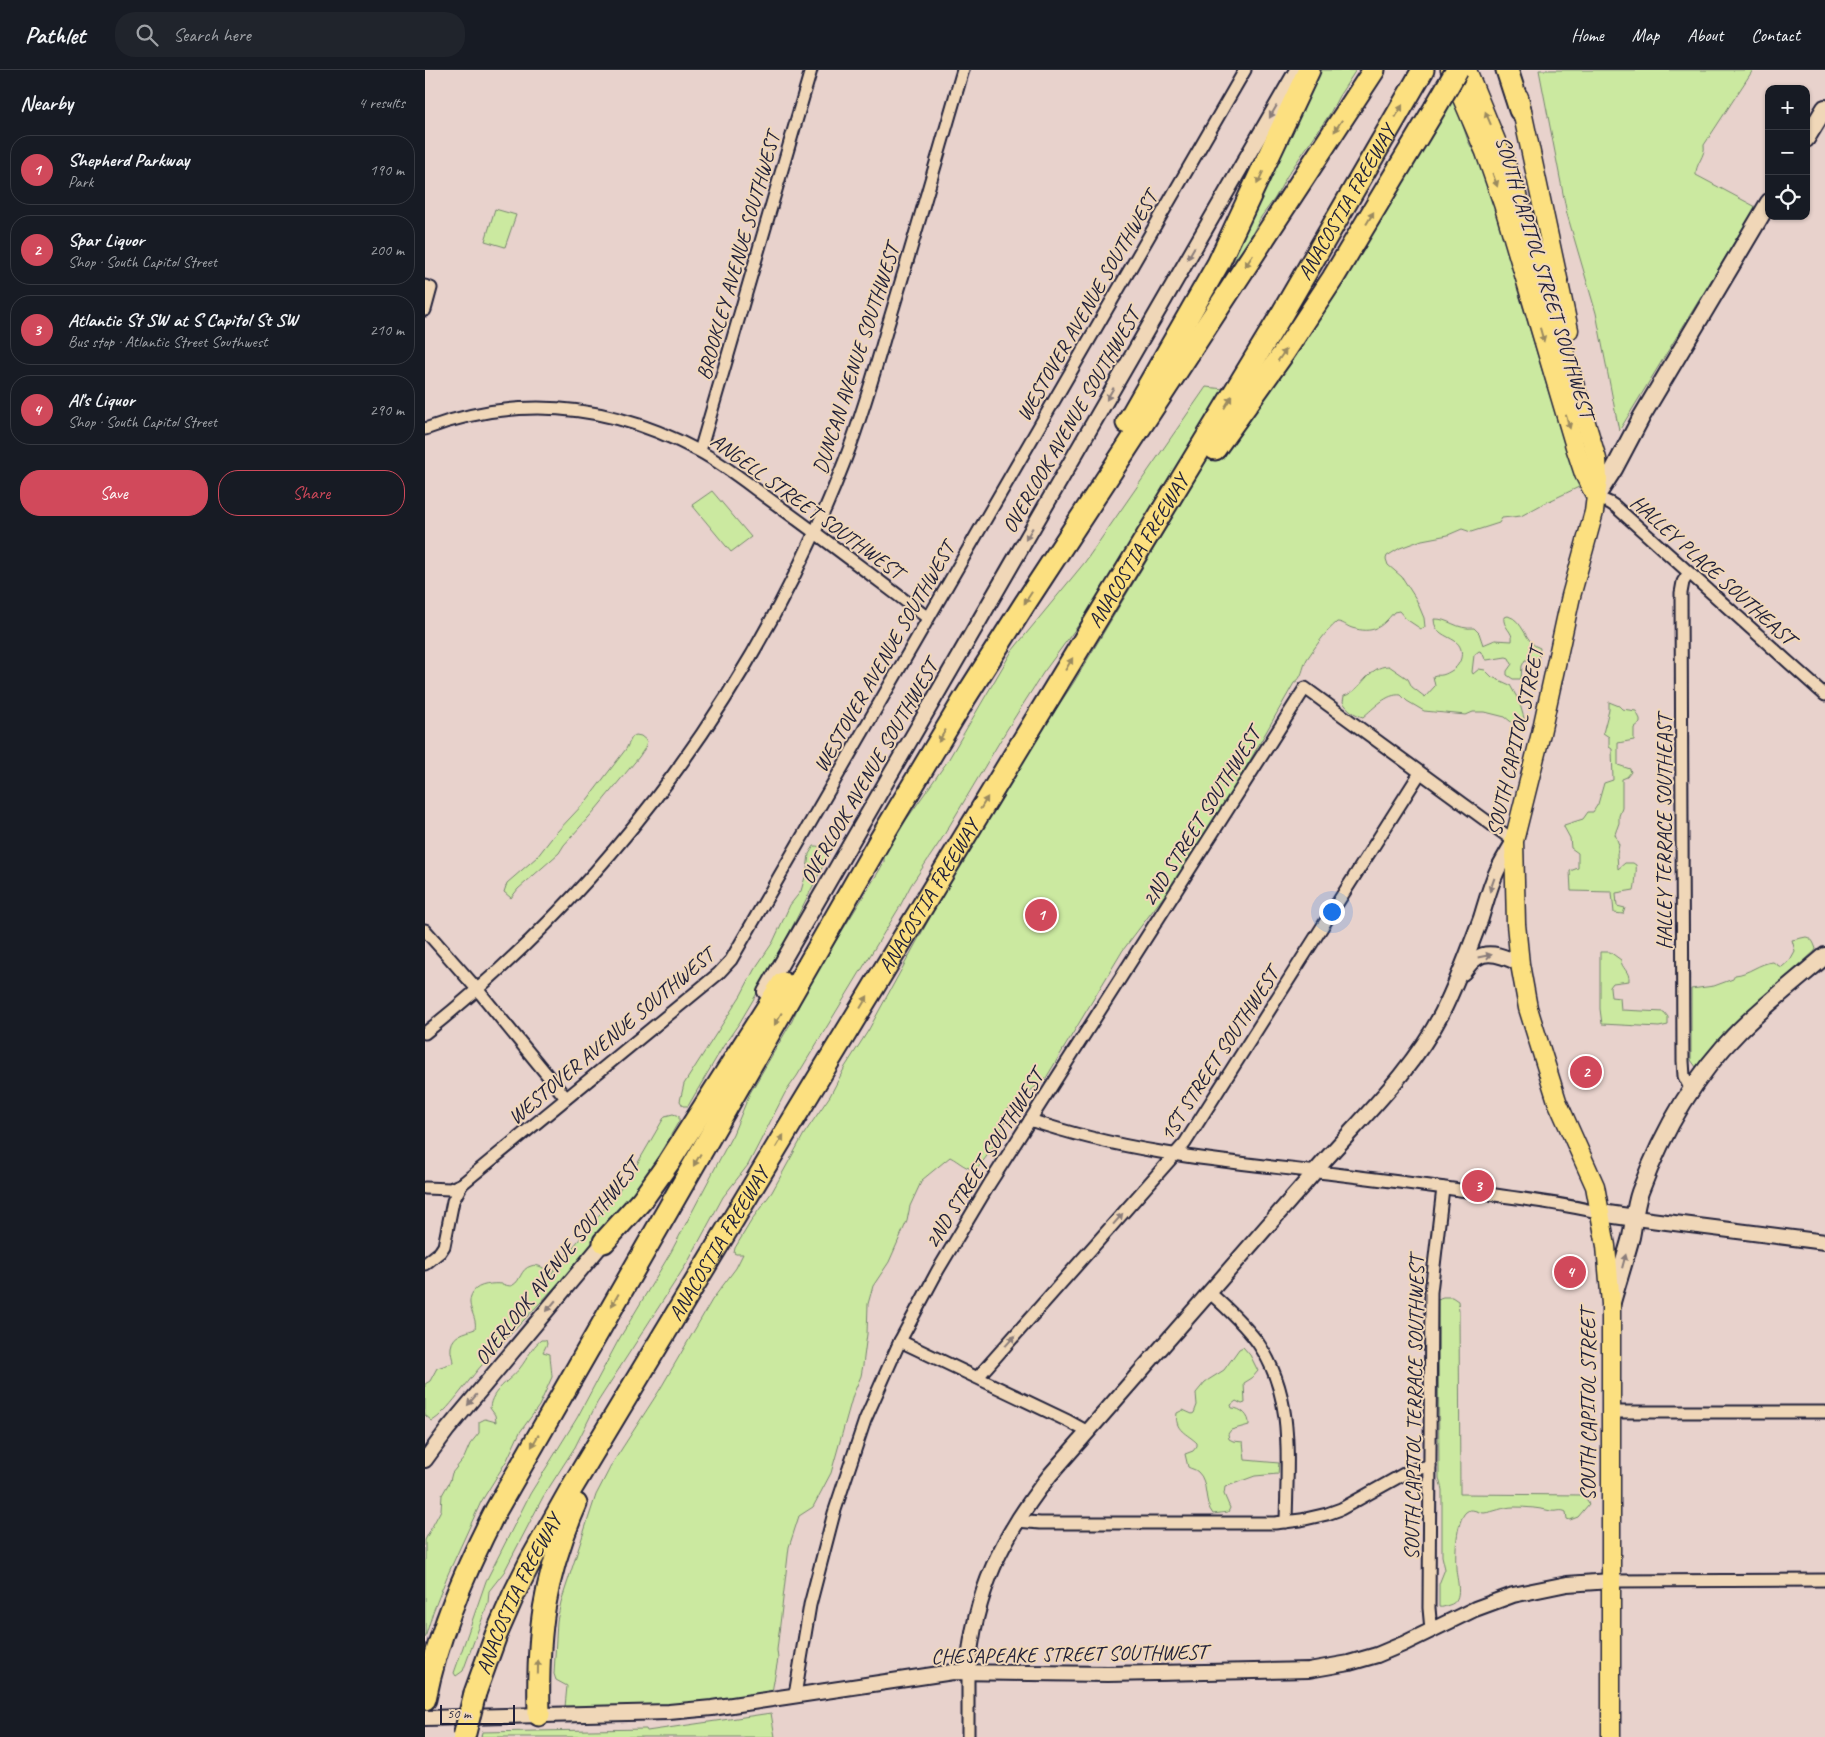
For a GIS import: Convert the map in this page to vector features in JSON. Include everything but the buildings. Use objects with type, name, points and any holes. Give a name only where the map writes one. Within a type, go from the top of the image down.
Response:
[{"type":"highway","points":[[1065,543],[1088,490],[1211,279],[1241,219],[1309,70]]},
{"type":"highway","name":"ANACOSTIA FREEWAY","points":[[425,1697],[437,1652],[457,1594],[468,1566],[496,1510],[880,840],[994,651],[1374,70]]},
{"type":"highway","name":"ANACOSTIA FREEWAY","points":[[464,1737],[475,1693],[499,1626],[530,1562],[575,1483],[1297,287],[1423,70]]},
{"type":"highway","points":[[1112,593],[1154,540],[1198,471],[1300,330],[1349,253],[1457,70]]},
{"type":"highway","points":[[1507,70],[1520,110]]},
{"type":"highway","points":[[604,1242],[642,1200],[669,1162],[841,892],[880,840]]},
{"type":"highway","points":[[539,1715],[539,1636],[553,1566],[588,1475],[647,1363]]},
{"type":"main road","name":"SOUTH CAPITOL STREET SOUTHWEST","points":[[1450,70],[1498,187],[1576,450],[1584,474],[1596,497]]},
{"type":"main road","points":[[1467,70],[1513,182],[1579,398]]},
{"type":"main road","points":[[1515,70],[1520,110],[1573,353],[1579,398]]},
{"type":"main road","points":[[1810,133],[1825,109]]},
{"type":"main road","points":[[1596,497],[1765,209]]},
{"type":"main road","name":"SOUTH CAPITOL STREET","points":[[1579,398],[1597,459],[1596,497],[1593,519],[1571,596],[1541,733],[1514,841],[1516,924],[1520,964],[1528,1008],[1557,1101],[1595,1186],[1606,1246],[1611,1304],[1611,1737]]},
{"type":"main road","points":[[1611,1304],[1635,1218],[1639,1194],[1658,1149],[1676,1114],[1712,1062],[1738,1032],[1825,956]]},
{"type":"main road","points":[[1601,1214],[1635,1218]]},
{"type":"street","name":"BROOKLEY AVENUE SOUTHWEST","points":[[700,451],[811,70]]},
{"type":"street","name":"DUNCAN AVENUE SOUTHWEST","points":[[425,1033],[477,990],[525,945],[582,887],[611,854],[665,786],[713,719],[781,603],[839,476],[861,416],[963,70]]},
{"type":"street","name":"OVERLOOK AVENUE SOUTHWEST","points":[[425,1460],[447,1430],[604,1242],[652,1176],[699,1097],[780,969],[846,851],[1297,70]]},
{"type":"street","name":"WESTOVER AVENUE SOUTHWEST","points":[[425,1188],[450,1189],[462,1184],[719,974],[727,965],[1242,71]]},
{"type":"street","points":[[425,286],[431,288],[425,310]]},
{"type":"street","name":"ANGELL STREET SOUTHWEST","points":[[425,429],[456,419],[503,410],[535,408],[568,409],[619,418],[640,424],[700,451],[814,531],[928,618]]},
{"type":"street","name":"HALLEY PLACE SOUTHEAST","points":[[1596,497],[1616,507],[1688,574],[1825,694]]},
{"type":"street","name":"HALLEY TERRACE SOUTHEAST","points":[[1688,574],[1683,582],[1681,594],[1683,1061],[1685,1076],[1691,1090]]},
{"type":"street","name":"2ND STREET SOUTHWEST","points":[[795,1695],[810,1605],[834,1513],[865,1420],[900,1341],[957,1237],[1305,688],[1421,773]]},
{"type":"street","points":[[968,1737],[968,1672],[975,1624],[984,1590],[996,1558],[1017,1521],[1050,1475],[1315,1172],[1373,1109],[1401,1074],[1438,1020],[1458,980],[1497,872],[1514,841],[1421,773]]},
{"type":"street","name":"1ST STREET SOUTHWEST","points":[[978,1377],[1189,1138],[1421,773]]},
{"type":"street","points":[[425,930],[566,1098]]},
{"type":"street","points":[[1458,980],[1474,960],[1483,955],[1508,958],[1520,964]]},
{"type":"street","points":[[1030,1120],[1081,1136],[1175,1155],[1574,1206],[1601,1214]]},
{"type":"street","name":"WESTOVER AVENUE SOUTHWEST","points":[[425,1264],[440,1252],[444,1246],[453,1201],[462,1184]]},
{"type":"street","name":"SOUTH CAPITOL TERRACE SOUTHWEST","points":[[1431,1630],[1429,1608],[1431,1292],[1443,1188]]},
{"type":"street","points":[[1635,1218],[1825,1242]]},
{"type":"street","points":[[1210,1293],[1235,1316],[1254,1338],[1265,1354],[1278,1384],[1287,1427],[1286,1522]]},
{"type":"street","points":[[900,1341],[1067,1420],[1088,1432]]},
{"type":"street","points":[[1611,1412],[1825,1412]]},
{"type":"street","points":[[425,1441],[447,1430]]},
{"type":"street","points":[[1017,1521],[1040,1523],[1286,1522],[1317,1517],[1332,1512],[1353,1503],[1411,1470],[1430,1466]]},
{"type":"street","points":[[1611,1581],[1825,1580]]},
{"type":"street","name":"CHESAPEAKE STREET SOUTHWEST","points":[[425,1718],[669,1712],[712,1708],[940,1674],[968,1672],[1108,1674],[1309,1670],[1349,1663],[1377,1655],[1475,1609],[1513,1595],[1567,1584],[1611,1581]]},
{"type":"green space","points":[[1321,70],[1356,70],[1329,115],[1261,217],[1246,246],[1232,262],[1232,256]]},
{"type":"green space","points":[[1539,70],[1753,70],[1704,145],[1696,175],[1756,207],[1619,431],[1596,313],[1567,214]]},
{"type":"green space","points":[[1438,86],[1454,98],[1468,141],[1496,194],[1518,291],[1549,393],[1581,486],[1521,516],[1502,518],[1499,523],[1471,532],[1462,529],[1448,535],[1422,540],[1400,548],[1387,556],[1388,565],[1402,577],[1416,599],[1424,618],[1425,627],[1421,629],[1406,619],[1399,611],[1394,612],[1381,626],[1371,630],[1359,630],[1337,622],[1329,630],[1307,659],[1301,676],[1294,683],[1240,778],[1176,880],[1123,950],[1046,1078],[1006,1111],[1000,1135],[977,1169],[966,1167],[950,1157],[922,1180],[889,1262],[873,1286],[868,1304],[867,1334],[861,1376],[853,1395],[831,1473],[813,1507],[799,1516],[789,1547],[777,1650],[778,1659],[772,1692],[738,1696],[712,1702],[633,1707],[565,1707],[567,1686],[556,1680],[554,1674],[557,1621],[561,1602],[596,1495],[612,1464],[659,1391],[712,1300],[736,1268],[743,1254],[734,1253],[735,1248],[753,1218],[772,1192],[804,1134],[830,1096],[845,1067],[868,1031],[987,813],[1074,682],[1238,408],[1259,382]]},
{"type":"green space","points":[[495,209],[516,215],[505,247],[485,241]]},
{"type":"green space","points":[[1206,387],[1224,389],[1088,612],[1043,673],[1006,731],[785,1093],[748,1165],[723,1197],[689,1260],[597,1403],[575,1447],[543,1497],[504,1572],[489,1591],[488,1603],[463,1671],[456,1676],[454,1673],[486,1581],[530,1494],[577,1418],[618,1341],[671,1252],[733,1134],[750,1093],[792,1021],[805,991],[879,871],[884,862],[884,856],[899,830],[947,762],[1012,651],[1085,562]]},
{"type":"green space","points":[[712,491],[751,537],[731,552],[692,505]]},
{"type":"green space","points":[[1508,616],[1518,622],[1531,642],[1540,648],[1538,660],[1525,660],[1522,666],[1521,678],[1513,679],[1507,675],[1507,671],[1512,664],[1509,658],[1487,660],[1482,652],[1479,651],[1474,655],[1472,672],[1473,674],[1479,669],[1485,670],[1492,677],[1510,685],[1519,701],[1524,718],[1522,729],[1505,717],[1485,712],[1473,712],[1466,715],[1424,711],[1401,695],[1391,696],[1363,717],[1351,711],[1343,702],[1344,696],[1356,689],[1375,670],[1389,666],[1408,679],[1412,687],[1425,697],[1435,686],[1433,676],[1451,671],[1458,665],[1461,657],[1461,648],[1455,641],[1438,631],[1434,619],[1474,628],[1479,633],[1483,645],[1495,640],[1512,641],[1504,621],[1504,617]]},
{"type":"green space","points":[[1609,702],[1622,709],[1636,711],[1640,719],[1640,723],[1634,728],[1634,740],[1618,743],[1618,765],[1630,769],[1631,772],[1622,779],[1622,808],[1615,834],[1619,845],[1617,854],[1618,869],[1625,863],[1636,865],[1634,890],[1616,893],[1617,906],[1625,908],[1623,914],[1614,913],[1612,892],[1571,891],[1570,871],[1578,868],[1578,853],[1571,848],[1570,838],[1564,827],[1564,825],[1583,819],[1588,812],[1593,812],[1598,804],[1604,783],[1613,780],[1612,749],[1609,747],[1609,737],[1603,733],[1609,710]]},
{"type":"green space","points":[[636,735],[641,736],[647,741],[639,757],[559,853],[518,889],[511,898],[504,892],[507,883],[537,857],[555,834],[587,800],[626,749],[632,737]]},
{"type":"green space","points":[[814,846],[819,846],[829,854],[769,973],[688,1106],[683,1106],[680,1101],[684,1084],[741,995],[754,970],[773,942],[790,905],[801,891],[809,854]]},
{"type":"green space","points":[[1806,937],[1813,941],[1815,951],[1726,1030],[1696,1067],[1691,1060],[1691,989],[1714,986],[1733,979],[1735,975],[1745,973],[1768,963],[1773,962],[1782,967],[1790,960],[1795,951],[1792,940]]},
{"type":"green space","points":[[1600,952],[1610,952],[1621,960],[1628,975],[1629,981],[1613,983],[1610,987],[1611,997],[1620,998],[1621,1010],[1664,1012],[1668,1017],[1668,1025],[1659,1027],[1602,1024],[1600,1009]]},
{"type":"green space","points":[[673,1114],[679,1116],[679,1121],[647,1174],[620,1213],[579,1261],[482,1365],[451,1403],[432,1421],[425,1415],[425,1384],[430,1381],[437,1368],[453,1363],[451,1349],[454,1339],[475,1329],[475,1320],[470,1302],[475,1289],[486,1285],[502,1284],[512,1286],[527,1268],[534,1265],[552,1273],[617,1193],[636,1166],[665,1116]]},
{"type":"green space","points":[[1443,1297],[1452,1297],[1458,1301],[1459,1311],[1460,1494],[1583,1495],[1589,1504],[1578,1517],[1570,1520],[1567,1519],[1566,1512],[1564,1511],[1528,1507],[1510,1507],[1484,1513],[1473,1510],[1466,1512],[1460,1523],[1456,1547],[1456,1572],[1459,1589],[1457,1599],[1454,1603],[1439,1607],[1439,1584],[1445,1569],[1442,1556],[1442,1490],[1439,1478],[1438,1300]]},
{"type":"green space","points":[[541,1340],[546,1340],[547,1344],[543,1352],[550,1354],[552,1377],[539,1406],[520,1432],[507,1460],[481,1502],[448,1574],[425,1638],[425,1540],[441,1510],[442,1495],[452,1473],[464,1458],[470,1444],[479,1433],[479,1422],[485,1419],[496,1422],[495,1415],[490,1408],[494,1396],[520,1368]]},
{"type":"green space","points":[[1243,1347],[1250,1355],[1258,1371],[1244,1383],[1245,1403],[1242,1404],[1236,1401],[1231,1405],[1232,1408],[1239,1409],[1244,1413],[1249,1425],[1231,1430],[1228,1434],[1229,1439],[1243,1442],[1245,1460],[1279,1463],[1278,1474],[1255,1476],[1225,1487],[1224,1494],[1230,1508],[1228,1512],[1213,1514],[1208,1504],[1204,1481],[1197,1471],[1188,1467],[1185,1454],[1193,1451],[1197,1443],[1179,1428],[1177,1413],[1183,1410],[1194,1413],[1197,1405],[1196,1393],[1205,1382],[1224,1370],[1239,1349]]},
{"type":"green space","points":[[771,1713],[775,1737],[481,1737],[482,1732],[646,1729],[647,1731]]},
{"type":"place","name":"Shepherd Parkway","points":[[1041,915]]},
{"type":"place","name":"Spar Liquor","points":[[1586,1072]]},
{"type":"place","name":"Atlantic St SW at S Capitol St SW","points":[[1478,1186]]},
{"type":"place","name":"Al's Liquor","points":[[1570,1272]]}]
